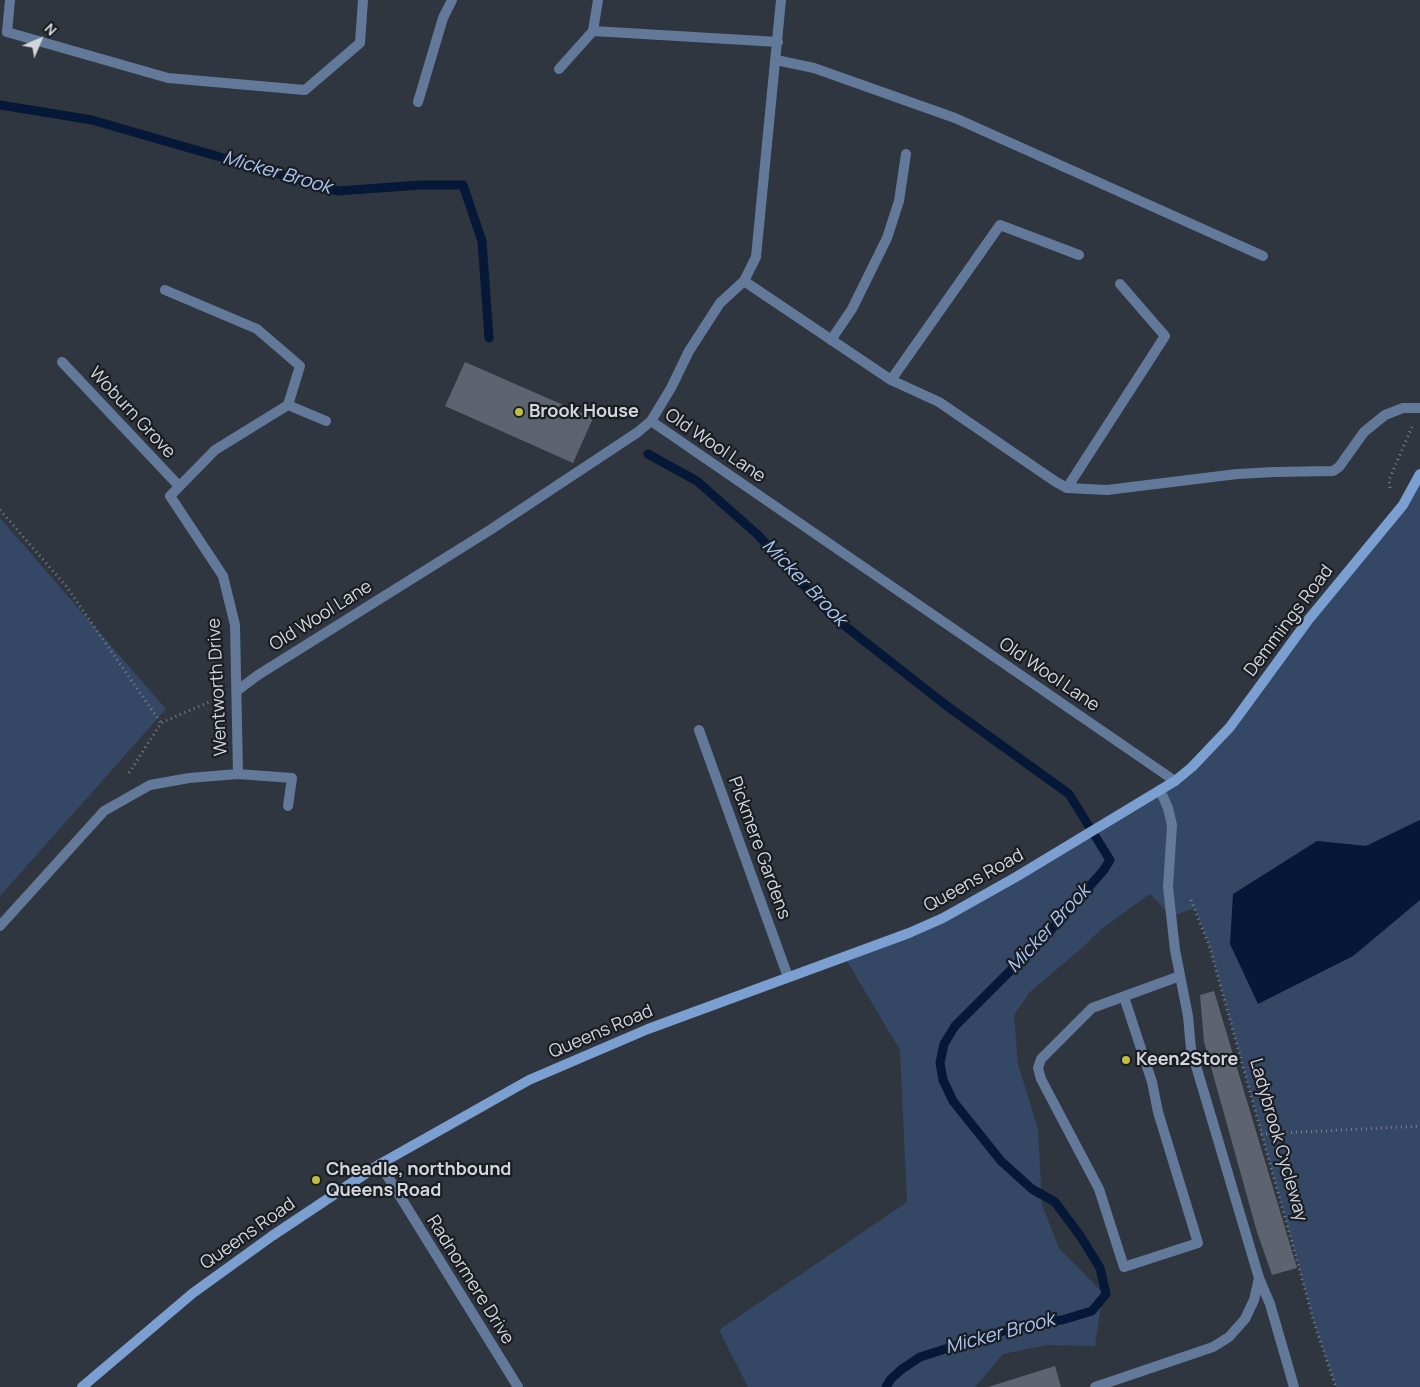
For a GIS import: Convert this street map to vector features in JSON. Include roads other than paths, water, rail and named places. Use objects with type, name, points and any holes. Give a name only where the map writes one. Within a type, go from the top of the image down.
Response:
[{"type":"street","points":[[10,0],[4,32],[168,78],[305,90],[360,44],[363,0]]},
{"type":"street","points":[[418,102],[443,18],[452,0]]},
{"type":"street","points":[[558,69],[593,31],[598,0]]},
{"type":"street","points":[[650,421],[671,388],[689,351],[720,304],[744,280],[756,257],[781,0]]},
{"type":"street","points":[[593,31],[778,42]]},
{"type":"street","points":[[776,60],[814,68],[955,118],[1263,256]]},
{"type":"street","points":[[832,340],[852,309],[887,238],[899,201],[906,154]]},
{"type":"street","points":[[891,380],[1000,225],[1079,255]]},
{"type":"street","points":[[744,280],[891,380],[939,402],[1067,488],[1107,490],[1237,474],[1332,471],[1339,467],[1364,432],[1385,415],[1403,408],[1420,408]]},
{"type":"street","points":[[1067,488],[1165,336],[1120,284]]},
{"type":"street","points":[[165,290],[257,329],[300,366],[288,405],[215,450],[180,486]]},
{"type":"street","name":"Woburn Grove","points":[[62,362],[180,486]]},
{"type":"street","points":[[288,405],[326,421]]},
{"type":"street","name":"Old Wool Lane","points":[[238,690],[258,675],[490,530],[638,432],[650,421],[1175,781]]},
{"type":"street","name":"Demmings Road","points":[[1175,781],[1192,767],[1230,727],[1309,619],[1402,505],[1420,474]]},
{"type":"street","name":"Wentworth Drive","points":[[180,486],[170,496],[224,576],[235,625],[238,690],[238,774]]},
{"type":"street","name":"Pickmere Gardens","points":[[699,730],[788,976]]},
{"type":"street","points":[[0,926],[104,811],[150,785],[189,778],[238,774],[292,778],[288,806]]},
{"type":"street","name":"Queens Road","points":[[82,1387],[193,1293],[272,1236],[380,1164],[529,1080],[648,1029],[909,933],[944,918],[1108,823],[1175,781]]},
{"type":"street","points":[[1160,790],[1168,808],[1172,824],[1168,887],[1175,950],[1188,1016],[1191,1049],[1259,1278],[1270,1304],[1292,1387]]},
{"type":"street","points":[[1124,997],[1152,1082],[1158,1112],[1198,1243],[1124,1267],[1099,1189],[1038,1068],[1041,1059],[1092,1008],[1180,976]]},
{"type":"street","name":"Radnormere Drive","points":[[380,1164],[518,1387]]},
{"type":"street","points":[[1095,1387],[1213,1347],[1229,1337],[1244,1319],[1254,1300],[1259,1278]]},
{"type":"waterway","name":"Micker Brook","points":[[0,105],[92,120],[338,191],[420,185],[463,185],[482,241],[489,338]]},
{"type":"waterway","name":"Micker Brook","points":[[648,454],[697,481],[758,535],[831,615],[947,706],[1069,794],[1110,860],[1103,871],[1049,932],[955,1026],[944,1044],[940,1063],[943,1080],[953,1101],[1001,1161],[1032,1189],[1055,1202],[1081,1237],[1100,1268],[1106,1294],[1092,1311],[1062,1320],[1036,1323],[989,1335],[920,1357],[902,1369],[891,1379],[886,1387]]},
{"type":"place","name":"Brook House","points":[[519,412]]},
{"type":"place","name":"Keen2Store","points":[[1126,1060]]},
{"type":"place","name":"Cheadle, northbound Queens Road","points":[[316,1180]]}]
